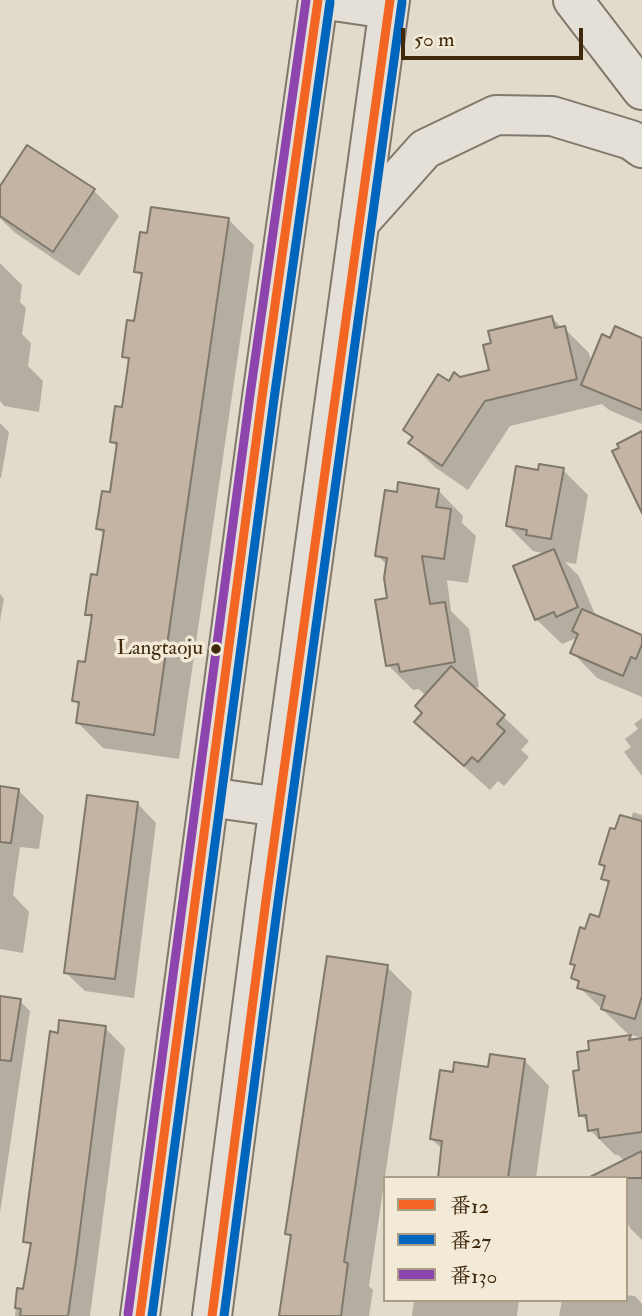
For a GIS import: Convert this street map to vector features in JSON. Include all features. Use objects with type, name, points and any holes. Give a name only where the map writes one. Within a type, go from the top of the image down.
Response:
[{"type":"main road","points":[[140,1316],[262,397],[318,0]]},
{"type":"main road","points":[[212,1316],[389,5],[327,0]]},
{"type":"main road","points":[[573,0],[642,90]]},
{"type":"main road","points":[[359,223],[425,149],[496,115],[552,116],[631,141],[642,148]]},
{"type":"main road","points":[[209,797],[279,807]]},
{"type":"building","points":[[27,145],[95,189],[53,252],[0,216],[0,186]]},
{"type":"building","points":[[151,207],[229,218],[154,735],[76,723],[79,702],[72,701],[78,661],[85,662],[92,615],[85,615],[91,574],[97,575],[104,530],[96,529],[102,491],[110,492],[117,443],[110,442],[115,406],[122,407],[129,358],[122,357],[127,320],[134,321],[142,273],[134,272],[140,232],[147,233]]},
{"type":"building","points":[[552,316],[555,328],[565,326],[577,379],[485,401],[442,466],[408,443],[413,437],[403,430],[438,374],[449,381],[454,372],[460,377],[489,370],[483,345],[491,343],[488,331]]},
{"type":"building","points":[[615,326],[642,338],[642,410],[581,385],[602,334],[610,338]]},
{"type":"building","points":[[642,431],[642,513],[612,451],[619,448],[617,444]]},
{"type":"building","points":[[539,464],[564,468],[551,539],[526,535],[527,530],[506,526],[516,466],[538,470]]},
{"type":"building","points":[[398,482],[439,489],[436,507],[451,509],[444,559],[422,556],[430,604],[445,602],[455,662],[400,672],[398,664],[386,666],[375,600],[387,598],[384,578],[387,558],[375,556],[385,490],[397,492]]},
{"type":"building","points":[[554,549],[578,607],[556,617],[554,612],[535,620],[513,566]]},
{"type":"building","points":[[582,609],[642,635],[642,644],[636,659],[631,657],[623,676],[570,653],[578,634],[572,631]]},
{"type":"building","points":[[451,666],[505,715],[497,724],[505,731],[478,762],[472,757],[464,766],[414,722],[422,713],[415,706]]},
{"type":"building","points":[[0,786],[19,789],[11,843],[0,842]]},
{"type":"building","points":[[87,795],[138,802],[115,979],[64,973]]},
{"type":"building","points":[[620,815],[642,821],[642,996],[635,1019],[601,1009],[605,996],[577,988],[579,981],[571,978],[575,965],[570,964],[580,927],[585,929],[590,914],[599,917],[609,881],[601,879],[605,866],[599,864],[610,828],[615,829]]},
{"type":"building","points":[[327,956],[388,965],[344,1262],[348,1263],[341,1316],[279,1316],[291,1235],[285,1234]]},
{"type":"building","points":[[0,996],[21,999],[11,1061],[0,1060]]},
{"type":"building","points":[[59,1020],[106,1026],[76,1261],[68,1316],[20,1316],[21,1309],[15,1308],[17,1288],[23,1289],[31,1243],[23,1242],[50,1031],[58,1033]]},
{"type":"building","points":[[631,1035],[629,1040],[642,1038],[642,1132],[599,1138],[598,1129],[588,1131],[586,1115],[579,1116],[573,1071],[579,1070],[577,1052],[589,1050],[588,1041]]},
{"type":"building","points":[[490,1054],[525,1059],[508,1176],[438,1176],[442,1141],[430,1139],[440,1070],[453,1072],[454,1062],[488,1067]]},
{"type":"building","points":[[642,1151],[642,1178],[592,1176]]},
{"type":"transit line","name":"番130","points":[[128,1314],[250,395],[306,0]]},
{"type":"transit line","name":"番12","points":[[140,1316],[262,397],[318,0]]},
{"type":"transit line","name":"番12","points":[[212,1316],[266,900],[390,0]]},
{"type":"transit line","name":"番27","points":[[152,1316],[274,399],[330,2]]},
{"type":"transit line","name":"番27","points":[[224,1316],[402,2]]},
{"type":"place","name":"Langtaoju","points":[[216,649]]}]
